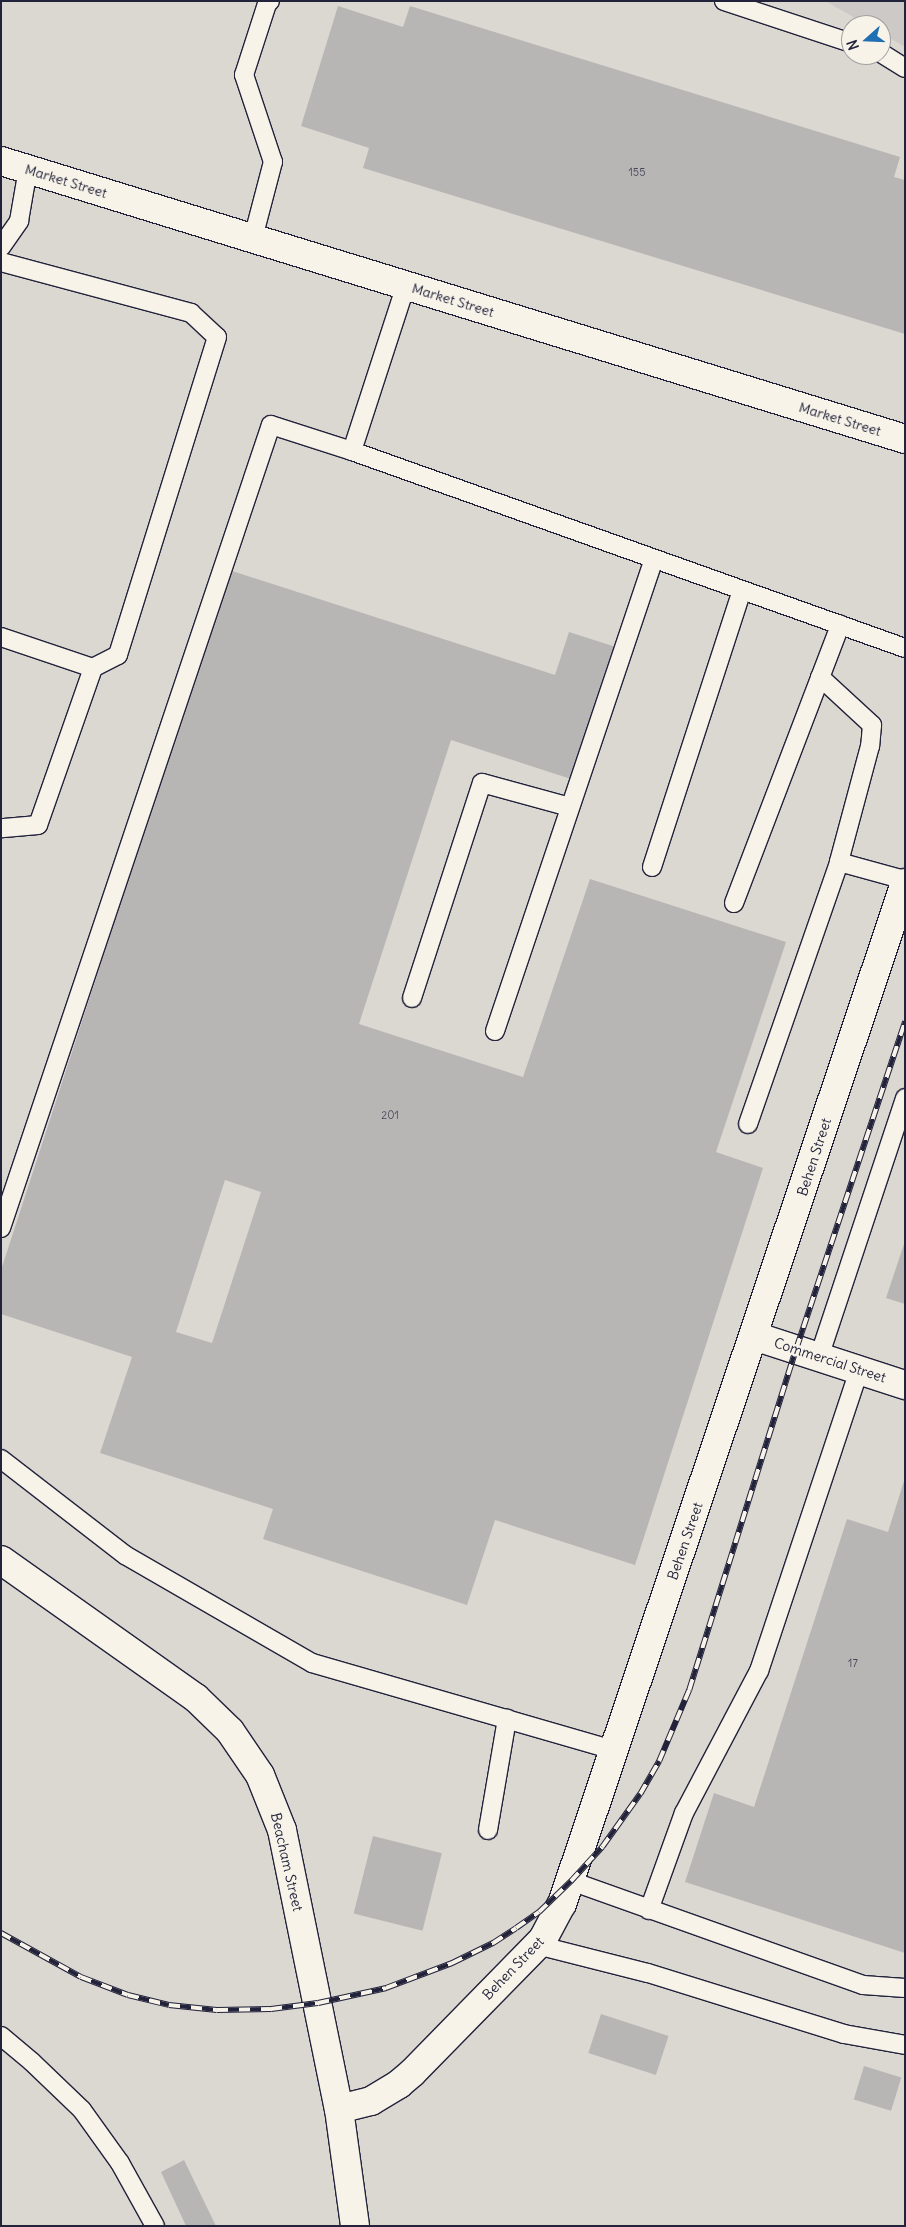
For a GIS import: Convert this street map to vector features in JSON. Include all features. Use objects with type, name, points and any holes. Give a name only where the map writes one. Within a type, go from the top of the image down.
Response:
[{"type":"street","name":"Market Street","points":[[1,161],[905,438]]},
{"type":"street","name":"Behen Street","points":[[339,2109],[371,2101],[399,2084],[538,1944],[554,1922],[571,1881],[905,882]]},
{"type":"street","name":"Commercial Street","points":[[754,1336],[905,1385]]},
{"type":"street","name":"Beacham Street","points":[[1,1560],[196,1698],[230,1731],[255,1768],[272,1802],[282,1830],[339,2109],[355,2226]]},
{"type":"lane","points":[[254,238],[273,162],[244,75],[267,4],[270,1]]},
{"type":"lane","points":[[724,1],[841,40]]},
{"type":"lane","points":[[891,59],[905,68]]},
{"type":"lane","points":[[1,247],[19,221],[28,169]]},
{"type":"lane","points":[[1,262],[191,313],[217,337],[118,655],[93,668],[38,825],[1,828]]},
{"type":"lane","points":[[352,451],[406,286]]},
{"type":"lane","points":[[1,1228],[271,425],[352,451],[905,648]]},
{"type":"lane","points":[[495,1031],[654,559]]},
{"type":"lane","points":[[652,868],[742,590]]},
{"type":"lane","points":[[734,903],[840,625]]},
{"type":"lane","points":[[1,637],[93,668]]},
{"type":"lane","points":[[748,1124],[839,862],[870,746],[872,725],[820,677]]},
{"type":"lane","points":[[412,998],[482,783],[570,807]]},
{"type":"lane","points":[[839,862],[905,882]]},
{"type":"lane","points":[[819,1357],[905,1098]]},
{"type":"lane","points":[[649,1910],[684,1813],[759,1671],[859,1370]]},
{"type":"lane","points":[[2,1460],[125,1555],[312,1663],[614,1750]]},
{"type":"lane","points":[[488,1830],[507,1719]]},
{"type":"lane","points":[[571,1881],[863,1985],[905,1988]]},
{"type":"lane","points":[[538,1944],[648,1973],[844,2034],[905,2045]]},
{"type":"lane","points":[[1,2036],[32,2062],[82,2110],[120,2163],[155,2226]]},
{"type":"shaded area","points":[[1,1],[825,1],[850,15],[841,15],[841,65],[891,65],[891,39],[905,47],[905,2226],[1,2226]]},
{"type":"shaded area","points":[[825,1],[905,1],[905,47],[891,39],[891,15],[850,15]]},
{"type":"building","points":[[338,6],[403,27],[410,6],[900,157],[894,177],[905,180],[905,334],[363,168],[369,148],[301,126]]},
{"type":"building","points":[[229,570],[555,675],[569,632],[622,649],[577,781],[451,740],[359,1024],[523,1077],[590,879],[786,942],[716,1152],[763,1168],[635,1565],[495,1520],[467,1605],[263,1539],[273,1509],[100,1453],[132,1357],[1,1314],[1,1270]],"holes":[[[225,1180],[261,1192],[212,1343],[176,1332]]]},
{"type":"building","points":[[905,1241],[905,1304],[886,1298]]},
{"type":"building","points":[[904,1481],[905,1953],[685,1882],[714,1793],[754,1807],[847,1519],[888,1532]]},
{"type":"building","points":[[373,1836],[442,1853],[423,1931],[354,1914]]},
{"type":"building","points":[[601,2014],[669,2036],[656,2075],[588,2053]]},
{"type":"building","points":[[864,2066],[901,2077],[891,2111],[854,2099]]},
{"type":"building","points":[[184,2160],[216,2226],[186,2226],[161,2172]]},
{"type":"railway","points":[[1,1933],[81,1977],[128,1995],[169,2005],[217,2010],[271,2009],[318,2003],[386,1988],[452,1963],[493,1943],[516,1928],[539,1912],[571,1881],[602,1847],[640,1794],[659,1761],[689,1690],[796,1349],[905,1022]]}]
